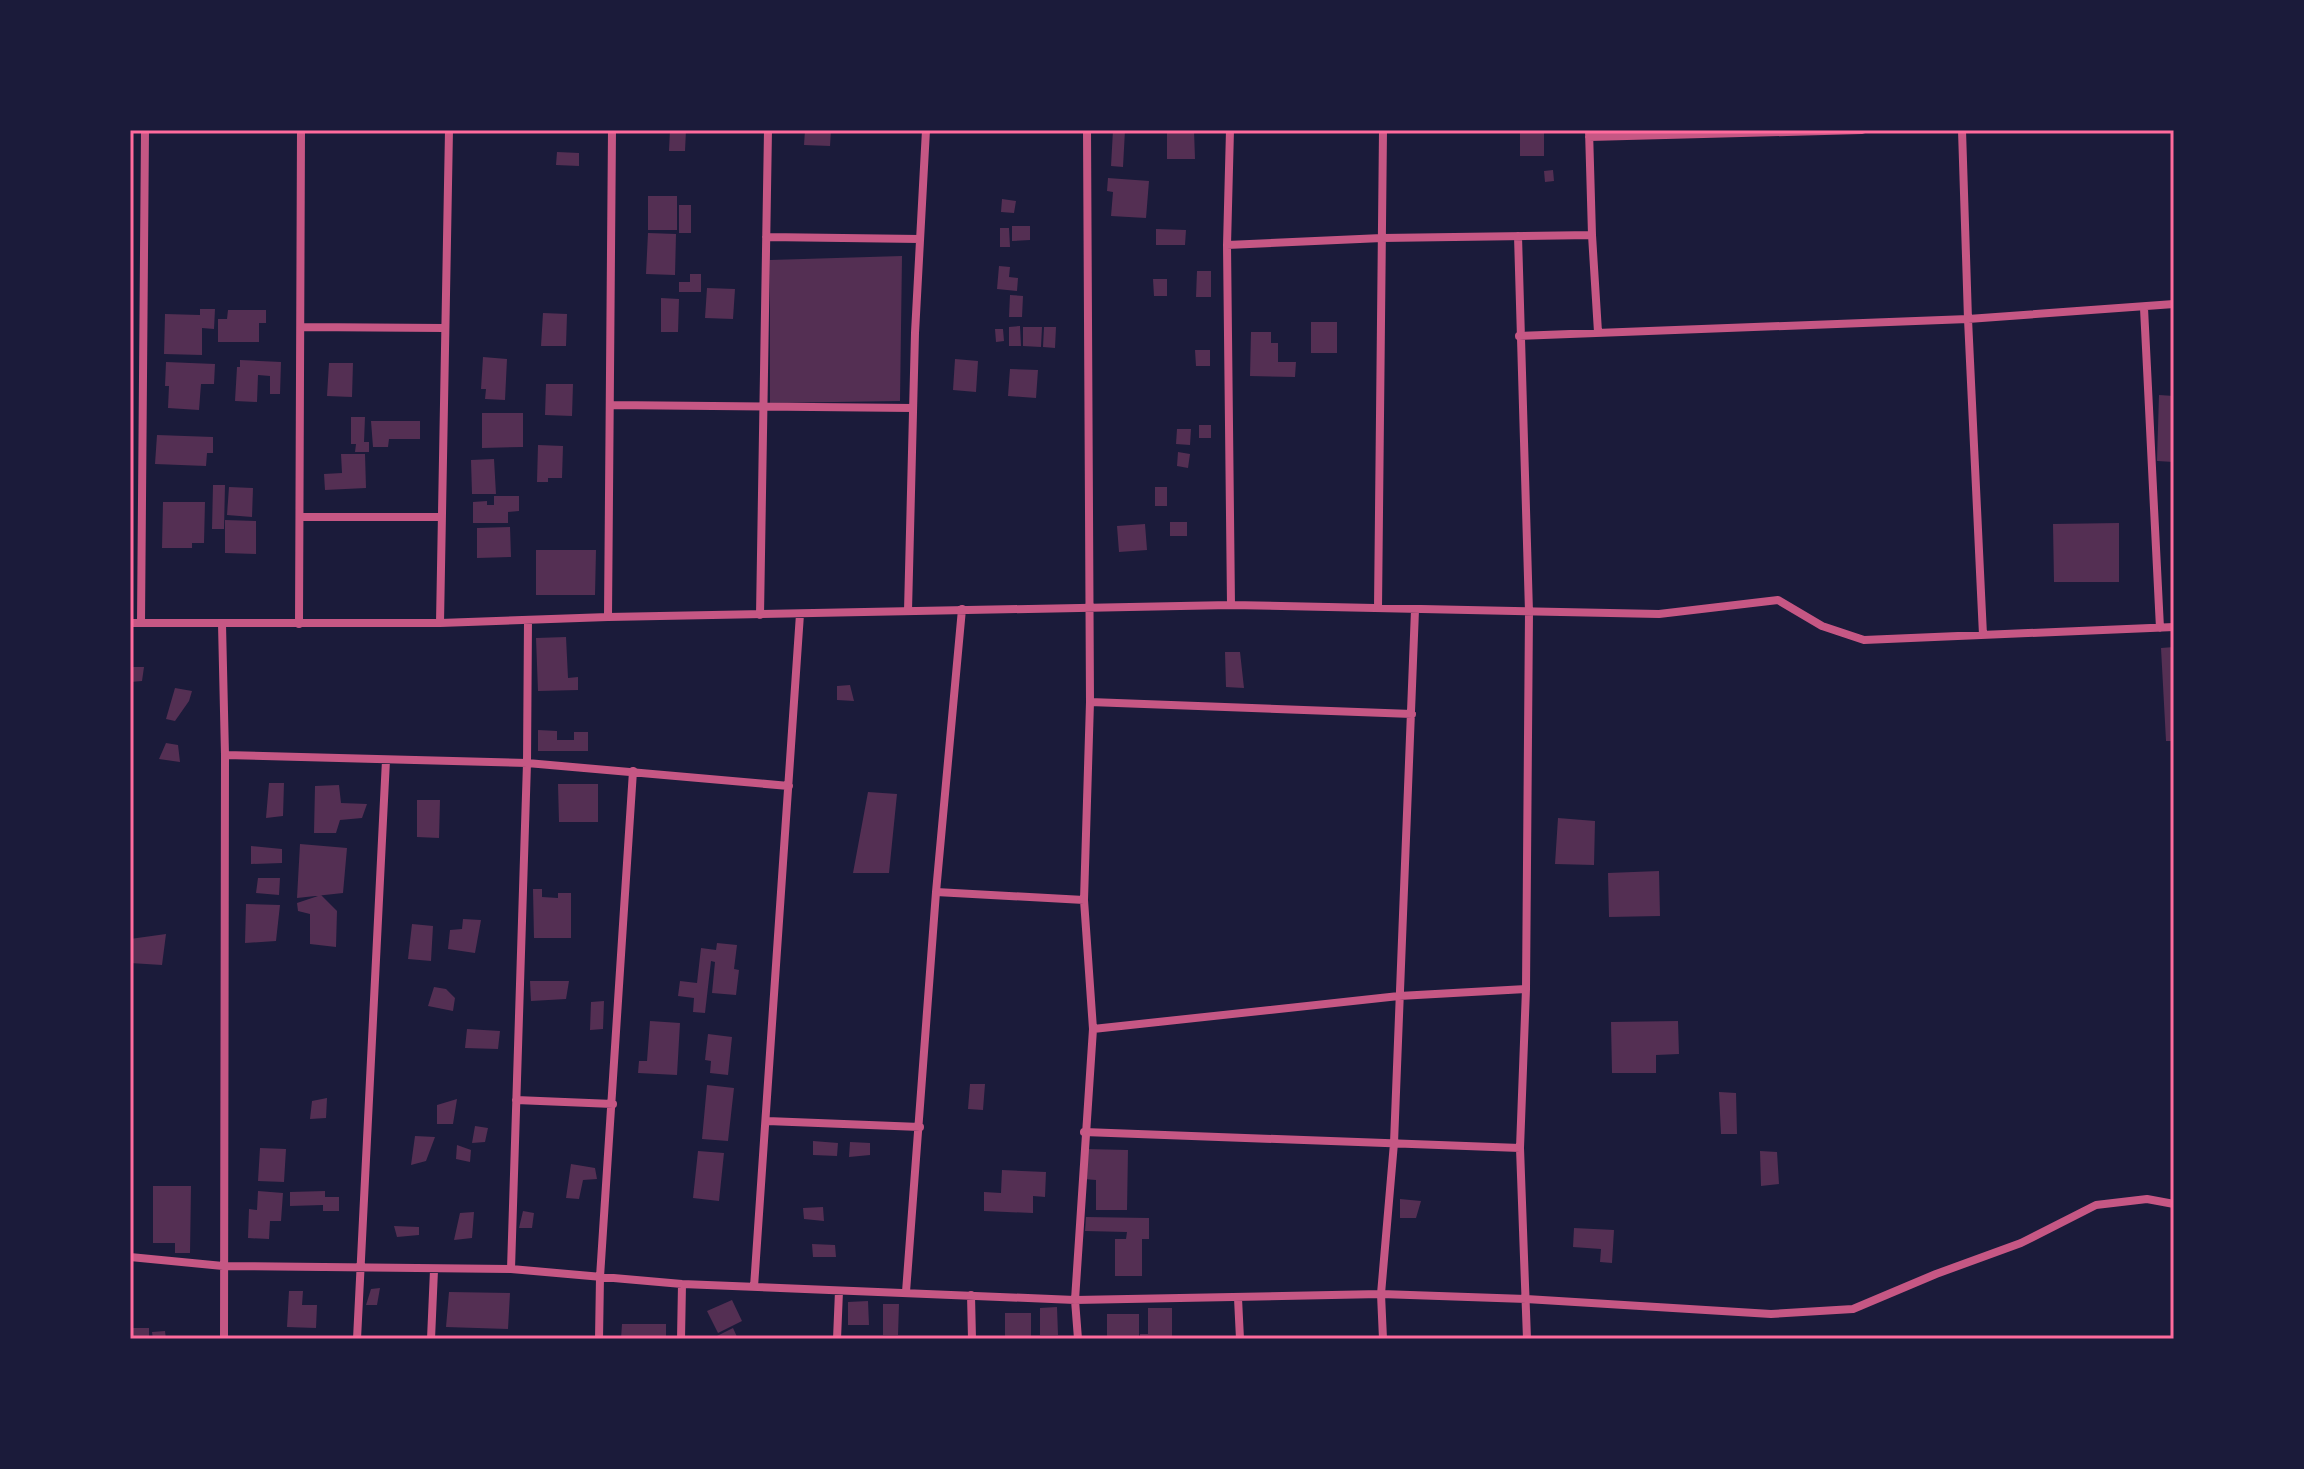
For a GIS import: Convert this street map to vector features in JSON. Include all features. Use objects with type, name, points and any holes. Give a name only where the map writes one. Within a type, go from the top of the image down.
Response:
[{"type":"street","points":[[141,623],[145,130]]},
{"type":"street","points":[[299,624],[301,130]]},
{"type":"street","points":[[440,623],[449,130]]},
{"type":"street","points":[[608,617],[612,130]]},
{"type":"street","points":[[760,615],[768,130]]},
{"type":"street","points":[[908,611],[913,408],[926,130]]},
{"type":"street","points":[[1078,1339],[1075,1300],[1093,1029],[1084,900],[1090,702],[1087,130]]},
{"type":"street","points":[[1230,130],[1227,245],[1231,605]]},
{"type":"street","points":[[1378,608],[1383,130]]},
{"type":"street","points":[[1598,332],[1589,133],[1862,130]]},
{"type":"street","points":[[1962,130],[1983,635]]},
{"type":"street","points":[[1227,245],[1382,238],[1592,235]]},
{"type":"street","points":[[1518,236],[1529,612],[1526,989],[1520,1148],[1527,1339]]},
{"type":"street","points":[[766,237],[920,239]]},
{"type":"street","points":[[1519,336],[1968,319],[2174,304]]},
{"type":"street","points":[[2144,308],[2160,628]]},
{"type":"street","points":[[301,327],[444,328]]},
{"type":"street","points":[[610,405],[913,408]]},
{"type":"street","points":[[301,517],[440,517]]},
{"type":"street","points":[[130,623],[440,623],[1231,605],[1659,614],[1778,600],[1822,626],[1864,640],[2174,627]]},
{"type":"street","points":[[906,1292],[936,892],[962,609]]},
{"type":"street","points":[[1383,1339],[1381,1294],[1394,1143],[1415,610]]},
{"type":"street","points":[[754,1287],[800,614]]},
{"type":"street","points":[[511,1269],[527,763],[528,620]]},
{"type":"street","points":[[222,624],[225,755],[224,1339]]},
{"type":"street","points":[[1090,702],[1412,714]]},
{"type":"street","points":[[225,755],[527,763],[789,786]]},
{"type":"street","points":[[357,1339],[386,760]]},
{"type":"street","points":[[599,1339],[600,1277],[633,771]]},
{"type":"street","points":[[936,892],[1084,900]]},
{"type":"street","points":[[1093,1029],[1399,996],[1526,989]]},
{"type":"street","points":[[516,1100],[613,1104]]},
{"type":"street","points":[[767,1121],[920,1127]]},
{"type":"street","points":[[1084,1132],[1520,1148]]},
{"type":"street","points":[[130,1257],[223,1266],[511,1269],[682,1284],[1075,1300],[1381,1294],[1526,1299],[1771,1314],[1853,1309],[2021,1243],[2096,1205],[2147,1199],[2174,1204]]},
{"type":"street","points":[[431,1339],[434,1270]]},
{"type":"street","points":[[681,1339],[682,1284]]},
{"type":"street","points":[[837,1339],[839,1291]]},
{"type":"street","points":[[971,1295],[972,1339]]},
{"type":"street","points":[[1238,1298],[1240,1339]]},
{"type":"building","points":[[670,130],[686,130],[685,151],[669,151]]},
{"type":"building","points":[[805,130],[831,130],[830,146],[804,145]]},
{"type":"building","points":[[1113,130],[1125,130],[1123,167],[1111,166]]},
{"type":"building","points":[[1167,130],[1194,130],[1195,159],[1167,159]]},
{"type":"building","points":[[1520,130],[1544,130],[1544,156],[1520,156]]},
{"type":"building","points":[[557,152],[579,153],[579,166],[556,165]]},
{"type":"building","points":[[1553,170],[1554,181],[1545,182],[1544,171]]},
{"type":"building","points":[[1108,178],[1149,181],[1146,218],[1111,216],[1113,192],[1107,191]]},
{"type":"building","points":[[648,196],[677,196],[677,230],[648,230]]},
{"type":"building","points":[[1002,199],[1016,201],[1014,213],[1001,212]]},
{"type":"building","points":[[679,205],[691,205],[691,233],[679,233]]},
{"type":"building","points":[[1012,226],[1030,226],[1030,240],[1012,241]]},
{"type":"building","points":[[1000,228],[1009,228],[1010,247],[1000,247]]},
{"type":"building","points":[[1156,229],[1186,230],[1185,245],[1156,245]]},
{"type":"building","points":[[648,233],[676,234],[675,275],[646,274]]},
{"type":"building","points":[[902,256],[900,401],[770,403],[770,260]]},
{"type":"building","points":[[999,266],[1010,267],[1009,277],[1018,278],[1017,291],[997,289]]},
{"type":"building","points":[[1197,271],[1211,271],[1211,297],[1196,297]]},
{"type":"building","points":[[690,274],[701,274],[701,292],[679,292],[679,282],[690,282]]},
{"type":"building","points":[[1153,279],[1167,279],[1167,296],[1154,296]]},
{"type":"building","points":[[707,288],[735,289],[733,319],[705,318]]},
{"type":"building","points":[[1010,295],[1023,296],[1022,317],[1009,317]]},
{"type":"building","points":[[661,298],[679,299],[678,332],[661,332]]},
{"type":"building","points":[[200,309],[215,309],[214,329],[202,328],[202,355],[164,354],[165,314],[200,315]]},
{"type":"building","points":[[228,310],[266,310],[266,323],[259,323],[259,342],[218,342],[218,319],[227,319]]},
{"type":"building","points":[[543,313],[567,314],[566,346],[541,346]]},
{"type":"building","points":[[1311,322],[1337,322],[1337,353],[1311,353]]},
{"type":"building","points":[[1020,326],[1021,346],[1009,346],[1009,327]]},
{"type":"building","points":[[1023,327],[1042,327],[1041,347],[1023,346]]},
{"type":"building","points":[[1044,327],[1056,327],[1055,348],[1043,347]]},
{"type":"building","points":[[995,329],[1003,329],[1004,341],[996,342]]},
{"type":"building","points":[[1251,332],[1271,332],[1271,343],[1278,343],[1278,362],[1296,362],[1295,377],[1250,376]]},
{"type":"building","points":[[1195,350],[1210,350],[1210,366],[1196,366]]},
{"type":"building","points":[[483,357],[507,359],[505,400],[485,399],[486,389],[481,389]]},
{"type":"building","points":[[955,359],[978,361],[976,392],[953,390]]},
{"type":"building","points":[[240,360],[281,362],[280,394],[270,394],[270,376],[258,375],[257,402],[235,401]]},
{"type":"building","points":[[166,362],[215,364],[214,384],[201,384],[199,410],[168,408]]},
{"type":"building","points":[[329,363],[353,363],[352,397],[327,396]]},
{"type":"building","points":[[1010,369],[1038,370],[1036,398],[1008,396]]},
{"type":"building","points":[[546,384],[573,384],[572,416],[545,415]]},
{"type":"building","points":[[2159,395],[2174,396],[2174,462],[2157,461]]},
{"type":"building","points":[[482,413],[523,413],[523,447],[482,448]]},
{"type":"building","points":[[351,417],[365,417],[364,442],[369,442],[369,452],[355,452],[356,444],[351,444]]},
{"type":"building","points":[[371,421],[420,421],[420,439],[389,439],[388,447],[373,447]]},
{"type":"building","points":[[1199,425],[1211,425],[1211,438],[1199,438]]},
{"type":"building","points":[[1177,429],[1191,429],[1190,445],[1176,444]]},
{"type":"building","points":[[157,435],[213,437],[213,453],[207,453],[206,466],[155,464]]},
{"type":"building","points":[[538,445],[563,446],[562,478],[537,482]]},
{"type":"building","points":[[1178,452],[1190,454],[1188,468],[1177,466]]},
{"type":"building","points":[[341,454],[365,454],[366,488],[325,490],[324,474],[342,473]]},
{"type":"building","points":[[494,459],[496,494],[472,494],[471,460]]},
{"type":"building","points":[[213,485],[225,485],[224,529],[212,529]]},
{"type":"building","points":[[229,487],[253,488],[252,517],[227,515]]},
{"type":"building","points":[[1155,487],[1167,487],[1167,506],[1155,506]]},
{"type":"building","points":[[494,496],[519,496],[519,511],[508,512],[508,523],[473,523],[473,502],[487,501],[487,505],[494,505]]},
{"type":"building","points":[[163,502],[205,502],[204,543],[192,543],[192,548],[162,548]]},
{"type":"building","points":[[225,520],[256,521],[256,554],[225,553]]},
{"type":"building","points":[[1170,522],[1187,522],[1187,536],[1170,536]]},
{"type":"building","points":[[2119,523],[2119,582],[2054,582],[2053,524]]},
{"type":"building","points":[[1145,524],[1147,550],[1119,552],[1117,526]]},
{"type":"building","points":[[510,527],[511,557],[477,558],[477,528]]},
{"type":"building","points":[[536,550],[596,550],[595,595],[536,595]]},
{"type":"building","points":[[566,637],[568,678],[578,677],[578,690],[538,691],[536,638]]},
{"type":"building","points":[[2174,647],[2174,741],[2166,741],[2161,648]]},
{"type":"building","points":[[1225,652],[1240,652],[1244,688],[1226,687]]},
{"type":"building","points":[[130,667],[144,667],[142,681],[130,682]]},
{"type":"building","points":[[850,685],[854,701],[837,700],[837,686]]},
{"type":"building","points":[[175,688],[192,691],[175,721],[166,719]]},
{"type":"building","points":[[538,730],[557,731],[557,740],[574,740],[574,732],[588,732],[588,751],[538,751]]},
{"type":"building","points":[[166,743],[178,745],[180,762],[159,759]]},
{"type":"building","points":[[269,783],[284,783],[283,816],[266,818]]},
{"type":"building","points":[[558,784],[598,784],[598,822],[559,822]]},
{"type":"building","points":[[339,785],[341,803],[367,804],[362,818],[340,820],[336,833],[314,833],[315,786]]},
{"type":"building","points":[[868,792],[897,794],[889,873],[853,873]]},
{"type":"building","points":[[417,800],[440,800],[439,838],[417,837]]},
{"type":"building","points":[[1558,818],[1595,821],[1594,865],[1555,864]]},
{"type":"building","points":[[300,844],[347,848],[343,893],[297,898]]},
{"type":"building","points":[[251,846],[282,849],[282,863],[251,864]]},
{"type":"building","points":[[1659,871],[1660,916],[1609,917],[1608,873]]},
{"type":"building","points":[[258,878],[280,878],[279,895],[256,893]]},
{"type":"building","points":[[533,889],[542,889],[542,897],[558,898],[558,893],[571,893],[571,938],[534,938]]},
{"type":"building","points":[[321,895],[337,911],[336,947],[310,944],[310,914],[298,911],[297,903]]},
{"type":"building","points":[[246,904],[280,905],[276,941],[245,943]]},
{"type":"building","points":[[463,919],[481,920],[475,953],[448,949],[450,930],[462,929]]},
{"type":"building","points":[[412,924],[433,926],[431,961],[408,959]]},
{"type":"building","points":[[166,934],[162,965],[130,963],[130,939]]},
{"type":"building","points":[[717,943],[737,945],[734,969],[739,970],[736,995],[712,993],[715,962],[711,961],[705,1013],[693,1012],[694,998],[678,996],[680,981],[697,983],[701,948],[716,950]]},
{"type":"building","points":[[530,981],[569,981],[566,999],[531,1001]]},
{"type":"building","points":[[434,987],[446,989],[455,998],[453,1011],[428,1006]]},
{"type":"building","points":[[604,1001],[603,1029],[590,1030],[591,1002]]},
{"type":"building","points":[[650,1021],[680,1023],[677,1075],[638,1073],[639,1061],[647,1061]]},
{"type":"building","points":[[1678,1021],[1679,1054],[1656,1055],[1656,1073],[1612,1073],[1611,1022]]},
{"type":"building","points":[[467,1029],[500,1031],[498,1049],[465,1048]]},
{"type":"building","points":[[708,1034],[732,1037],[728,1075],[710,1073],[711,1061],[705,1060]]},
{"type":"building","points":[[970,1084],[985,1084],[983,1110],[968,1109]]},
{"type":"building","points":[[707,1085],[734,1088],[728,1141],[702,1139]]},
{"type":"building","points":[[1719,1092],[1736,1093],[1737,1134],[1721,1134]]},
{"type":"building","points":[[327,1098],[326,1118],[310,1119],[312,1101]]},
{"type":"building","points":[[457,1099],[453,1124],[437,1124],[437,1105]]},
{"type":"building","points":[[475,1126],[488,1128],[485,1142],[472,1143]]},
{"type":"building","points":[[415,1136],[435,1137],[426,1161],[411,1165]]},
{"type":"building","points":[[813,1141],[838,1143],[837,1156],[813,1155]]},
{"type":"building","points":[[850,1142],[870,1143],[870,1155],[849,1157]]},
{"type":"building","points":[[457,1145],[471,1150],[470,1162],[456,1159]]},
{"type":"building","points":[[260,1148],[286,1149],[284,1182],[258,1181]]},
{"type":"building","points":[[1085,1149],[1128,1150],[1127,1210],[1096,1210],[1096,1180],[1084,1179]]},
{"type":"building","points":[[698,1151],[724,1153],[719,1201],[693,1198]]},
{"type":"building","points":[[1760,1151],[1777,1152],[1779,1184],[1761,1186]]},
{"type":"building","points":[[571,1164],[595,1168],[597,1179],[583,1180],[579,1199],[566,1198]]},
{"type":"building","points":[[1002,1170],[1046,1172],[1045,1197],[1033,1196],[1033,1213],[984,1211],[984,1192],[1001,1193]]},
{"type":"building","points":[[153,1186],[191,1186],[190,1253],[175,1253],[175,1243],[153,1243]]},
{"type":"building","points":[[258,1191],[283,1193],[281,1221],[270,1221],[269,1239],[248,1238],[249,1209],[257,1210]]},
{"type":"building","points":[[325,1191],[325,1197],[339,1197],[339,1211],[323,1211],[323,1205],[290,1206],[290,1192]]},
{"type":"building","points":[[1400,1199],[1421,1201],[1416,1218],[1400,1218]]},
{"type":"building","points":[[823,1207],[824,1221],[804,1219],[803,1208]]},
{"type":"building","points":[[523,1211],[534,1213],[532,1228],[519,1228]]},
{"type":"building","points":[[474,1212],[472,1238],[454,1240],[460,1213]]},
{"type":"building","points":[[1086,1217],[1149,1218],[1149,1239],[1142,1239],[1142,1276],[1115,1276],[1115,1239],[1126,1239],[1127,1232],[1085,1231]]},
{"type":"building","points":[[394,1226],[419,1227],[419,1235],[397,1237]]},
{"type":"building","points":[[1574,1228],[1614,1230],[1612,1263],[1600,1262],[1601,1249],[1573,1247]]},
{"type":"building","points":[[812,1244],[835,1245],[836,1257],[813,1257]]},
{"type":"building","points":[[380,1288],[377,1305],[366,1305],[371,1289]]},
{"type":"building","points":[[289,1291],[303,1291],[302,1305],[317,1305],[316,1328],[287,1327]]},
{"type":"building","points":[[449,1292],[510,1293],[508,1329],[446,1327]]},
{"type":"building","points":[[732,1300],[742,1321],[718,1333],[707,1311]]},
{"type":"building","points":[[868,1301],[869,1325],[848,1325],[848,1302]]},
{"type":"building","points":[[883,1304],[899,1304],[898,1335],[883,1335]]},
{"type":"building","points":[[1057,1307],[1058,1335],[1040,1335],[1040,1308]]},
{"type":"building","points":[[1148,1308],[1172,1308],[1172,1339],[1140,1339],[1140,1334],[1148,1334]]},
{"type":"building","points":[[1005,1313],[1031,1313],[1031,1339],[1005,1339]]},
{"type":"building","points":[[1107,1314],[1139,1314],[1139,1339],[1095,1339],[1095,1336],[1107,1336]]},
{"type":"building","points":[[622,1324],[666,1324],[666,1339],[621,1339]]},
{"type":"building","points":[[130,1328],[149,1328],[149,1339],[130,1338]]},
{"type":"building","points":[[733,1328],[738,1339],[711,1339]]},
{"type":"building","points":[[165,1331],[166,1339],[153,1339],[152,1332]]}]
